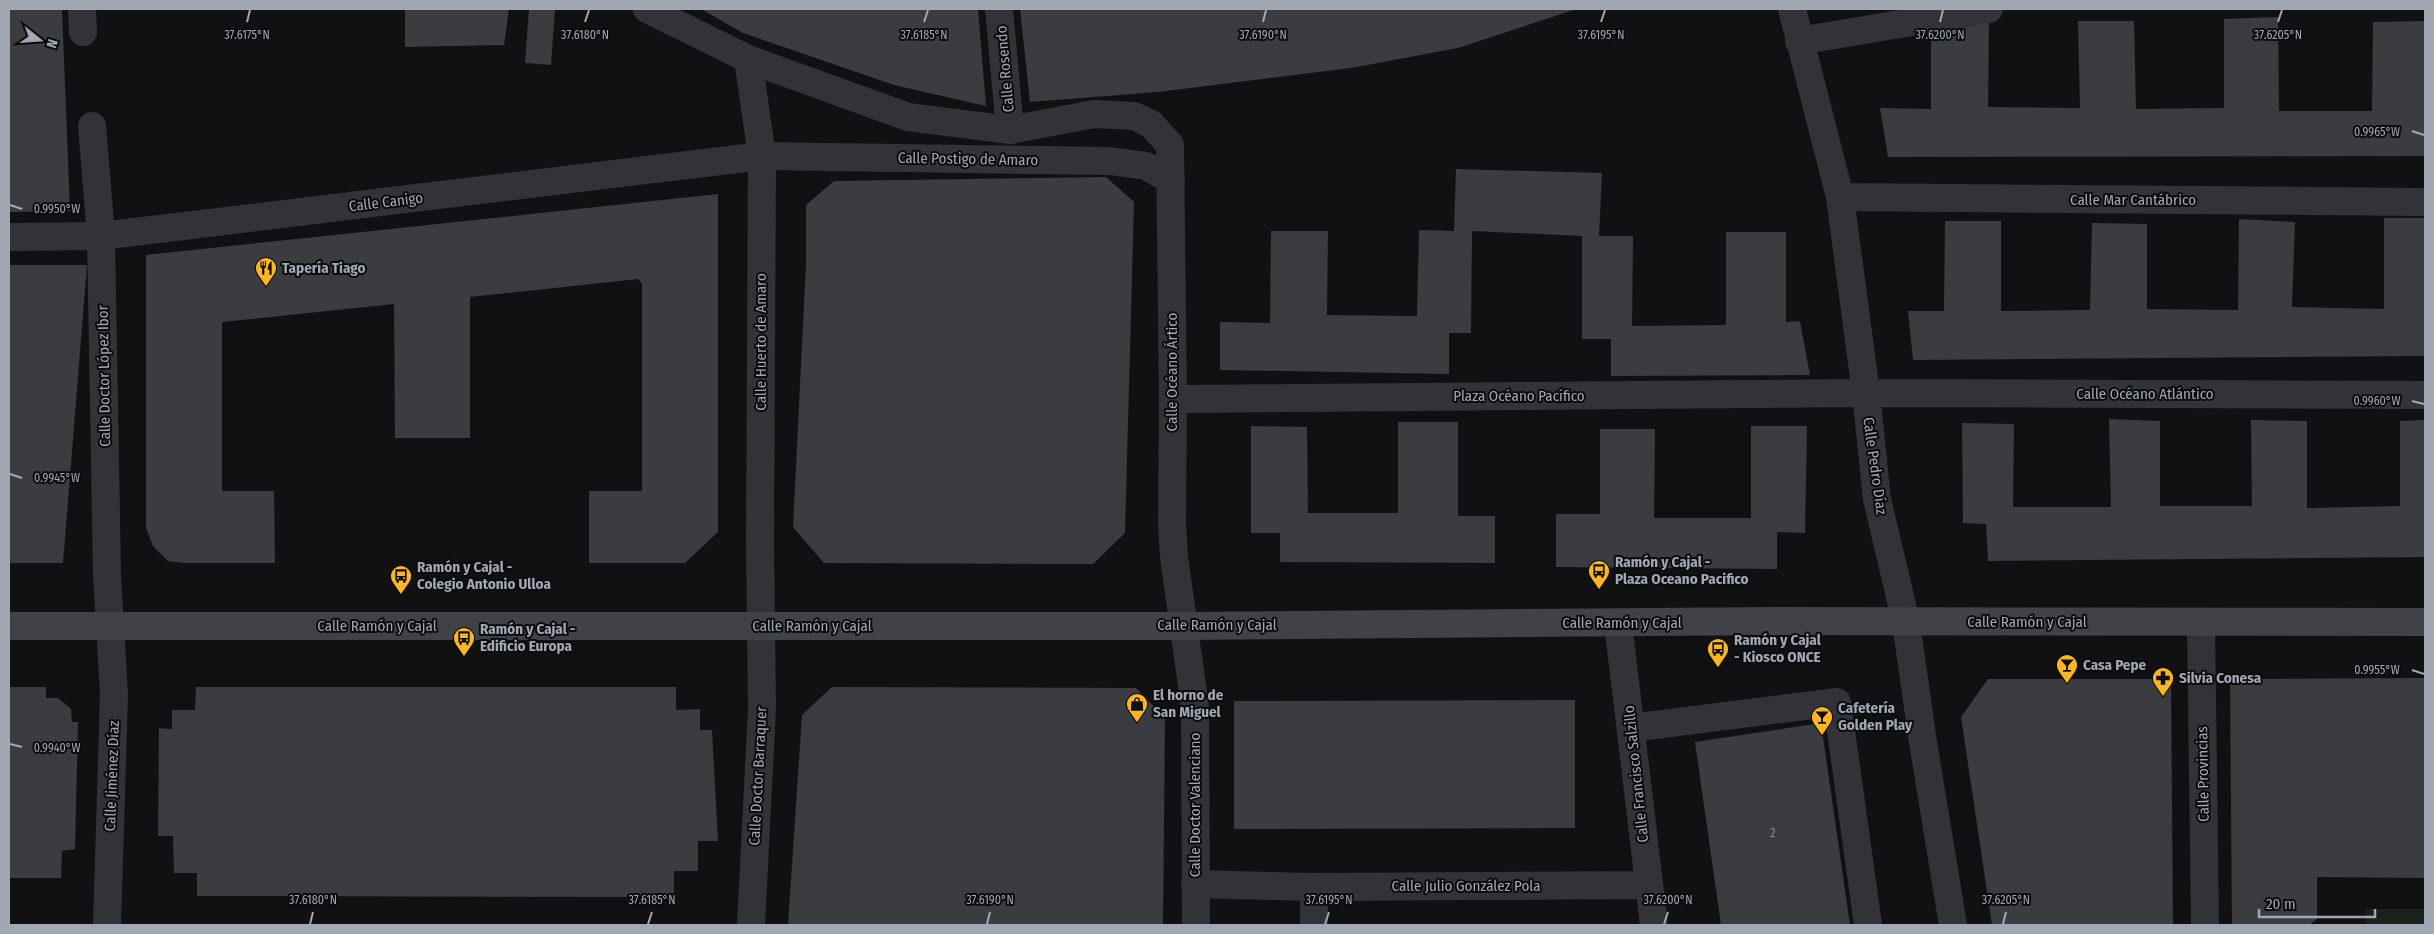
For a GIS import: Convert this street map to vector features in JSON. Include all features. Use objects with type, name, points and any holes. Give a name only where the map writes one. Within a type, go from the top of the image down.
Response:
[{"type":"main road","name":"Calle Ramón y Cajal","points":[[9,626],[1184,626],[1906,622],[2425,622]]},
{"type":"street","points":[[647,9],[748,59],[908,116],[1010,130]]},
{"type":"street","name":"Calle Rosendo","points":[[999,9],[1010,130]]},
{"type":"street","name":"Calle Pedro Díaz","points":[[1792,9],[1798,41],[1840,197],[1866,393],[1877,499],[1906,622],[1922,736],[1953,925]]},
{"type":"street","points":[[1798,41],[1989,9]]},
{"type":"street","name":"Calle Huerto de Amaro","points":[[748,59],[762,156],[762,626]]},
{"type":"street","name":"Calle Océano Ártico","points":[[1010,130],[1094,114],[1134,116],[1151,124],[1170,145],[1173,399],[1172,524],[1174,556],[1184,626]]},
{"type":"street","name":"Calle Doctor López Ibor","points":[[92,126],[101,236],[107,575],[111,626]]},
{"type":"street","name":"Calle Postigo de Amaro","points":[[762,156],[1110,161],[1146,166],[1171,180]]},
{"type":"street","name":"Calle Canigo","points":[[9,237],[101,236],[762,156]]},
{"type":"street","name":"Calle Mar Cantábrico","points":[[1840,197],[2425,202]]},
{"type":"street","name":"Plaza Océano Pacífico","points":[[1173,399],[1866,393]]},
{"type":"street","name":"Calle Océano Atlántico","points":[[1866,393],[2425,395]]},
{"type":"street","name":"Calle Provincias","points":[[2201,622],[2205,925]]},
{"type":"street","name":"Calle Francisco Salzillo","points":[[1618,623],[1654,925]]},
{"type":"street","name":"Calle Jiménez Díaz","points":[[107,925],[114,707],[111,626]]},
{"type":"street","name":"Calle Doctor Barraquer","points":[[751,925],[762,709],[762,626]]},
{"type":"street","name":"Calle Doctor Valenciano","points":[[1184,626],[1195,707],[1196,925]]},
{"type":"street","points":[[1631,728],[1837,702],[1868,925]]},
{"type":"street","name":"Calle Julio González Pola","points":[[1195,884],[1314,887],[1648,884]]},
{"type":"street","points":[[1314,887],[1314,925]]},
{"type":"shaded area","points":[[2365,909],[2425,909],[2425,925],[2365,925]]},
{"type":"building","points":[[9,9],[62,9],[70,211],[9,212]]},
{"type":"building","points":[[405,9],[509,9],[504,45],[405,47]]},
{"type":"building","points":[[529,9],[555,9],[551,65],[525,63]]},
{"type":"building","points":[[701,9],[978,9],[986,106],[894,85],[743,33]]},
{"type":"building","points":[[1020,9],[1577,9],[1458,48],[1351,68],[1158,92],[1030,102]]},
{"type":"building","points":[[2278,17],[2279,111],[2372,111],[2373,22],[2425,21],[2425,156],[1888,157],[1880,108],[1931,109],[1931,22],[1989,21],[1988,107],[2080,108],[2078,21],[2134,21],[2136,109],[2224,108],[2224,19]]},
{"type":"building","points":[[1456,169],[1602,173],[1599,236],[1633,236],[1632,326],[1726,325],[1726,232],[1786,232],[1786,322],[1800,321],[1810,375],[1611,376],[1611,339],[1582,339],[1582,236],[1472,231],[1471,333],[1449,333],[1449,374],[1220,370],[1220,322],[1270,323],[1271,231],[1328,231],[1327,315],[1417,316],[1419,230],[1454,231]]},
{"type":"building","points":[[1106,177],[1134,202],[1125,533],[1093,564],[824,563],[793,527],[806,264],[806,205],[834,181]]},
{"type":"building","points":[[718,194],[718,532],[685,563],[589,563],[589,491],[642,491],[642,284],[638,279],[470,297],[470,438],[395,438],[394,304],[222,322],[222,491],[274,491],[275,563],[185,563],[168,561],[153,546],[146,528],[146,255]]},
{"type":"building","points":[[2384,218],[2425,218],[2425,356],[1913,360],[1908,311],[1944,311],[1945,221],[2001,221],[2001,311],[2090,310],[2092,223],[2147,224],[2147,309],[2238,310],[2239,219],[2295,222],[2292,307],[2384,309]]},
{"type":"building","points":[[9,265],[87,265],[63,563],[9,563]]},
{"type":"building","points":[[2109,419],[2160,421],[2160,506],[2252,506],[2251,420],[2307,421],[2307,508],[2400,506],[2400,421],[2425,420],[2424,557],[1988,561],[1986,524],[1963,523],[1962,423],[2014,424],[2013,507],[2111,507]]},
{"type":"building","points":[[1398,422],[1458,422],[1458,516],[1495,516],[1495,563],[1280,562],[1280,533],[1251,533],[1251,426],[1307,427],[1308,513],[1398,513]]},
{"type":"building","points":[[1751,426],[1807,426],[1805,533],[1777,532],[1777,569],[1556,567],[1556,514],[1600,514],[1600,429],[1655,429],[1654,518],[1751,518]]},
{"type":"building","points":[[2425,678],[2425,878],[2317,877],[2317,919],[2309,925],[2232,925],[2230,679]]},
{"type":"building","points":[[1988,679],[2171,679],[2173,925],[1992,925],[1961,717]]},
{"type":"building","points":[[9,687],[46,687],[46,698],[58,698],[71,709],[72,722],[78,722],[75,849],[62,851],[61,878],[9,878]]},
{"type":"building","points":[[196,687],[676,687],[676,710],[700,709],[700,730],[712,730],[718,841],[698,841],[698,871],[674,871],[674,897],[197,896],[197,873],[174,873],[173,836],[158,836],[159,728],[172,729],[172,710],[195,710]]},
{"type":"building","points":[[832,687],[1136,688],[1165,718],[1163,925],[788,925],[802,715]]},
{"type":"building","points":[[1575,700],[1575,828],[1234,829],[1234,701]]},
{"type":"building","points":[[1821,723],[1850,925],[1721,925],[1695,742]]},
{"type":"place","name":"Tapería Tiago","points":[[266,287]]},
{"type":"place","name":"Ramón y Cajal - Plaza Oceano Pacifico","points":[[1599,590]]},
{"type":"place","name":"Ramón y Cajal - Colegio Antonio Ulloa","points":[[401,595]]},
{"type":"place","name":"Ramón y Cajal - Edificio Europa","points":[[464,657]]},
{"type":"place","name":"Ramón y Cajal - Kiosco ONCE","points":[[1718,668]]},
{"type":"place","name":"Casa Pepe","points":[[2067,684]]},
{"type":"place","name":"Silvia Conesa","points":[[2163,697]]},
{"type":"place","name":"El horno de San Miguel","points":[[1137,723]]},
{"type":"place","name":"Cafetería Golden Play","points":[[1822,736]]}]
